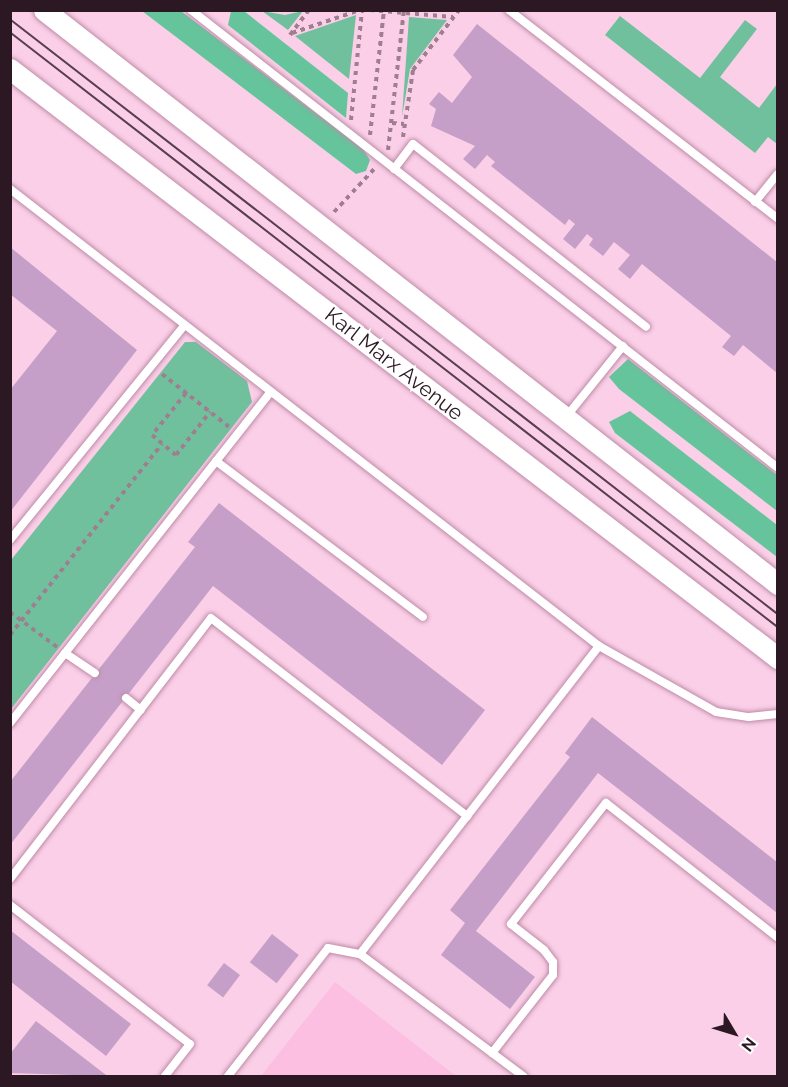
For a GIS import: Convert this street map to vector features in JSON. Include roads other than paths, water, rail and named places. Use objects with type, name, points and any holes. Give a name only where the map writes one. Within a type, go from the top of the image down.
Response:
[{"type":"main road","points":[[44,10],[777,584]]},
{"type":"main road","name":"Karl Marx Avenue","points":[[10,69],[777,658]]},
{"type":"lane","points":[[191,10],[777,468]]},
{"type":"lane","points":[[509,10],[777,219]]},
{"type":"lane","points":[[394,169],[413,144],[646,327]]},
{"type":"lane","points":[[755,202],[777,174]]},
{"type":"lane","points":[[10,189],[599,646],[716,712],[750,717],[777,714]]},
{"type":"lane","points":[[10,540],[185,326]]},
{"type":"lane","points":[[566,418],[623,346]]},
{"type":"lane","points":[[10,723],[270,393]]},
{"type":"lane","points":[[216,461],[423,617]]},
{"type":"lane","points":[[10,879],[211,618],[467,816]]},
{"type":"lane","points":[[360,954],[599,646]]},
{"type":"lane","points":[[65,653],[95,674]]},
{"type":"lane","points":[[126,698],[141,710]]},
{"type":"lane","points":[[492,1053],[553,975],[553,962],[544,950],[511,924],[606,803],[777,938]]},
{"type":"lane","points":[[10,905],[190,1044],[165,1077]]},
{"type":"lane","points":[[228,1077],[328,948],[360,954],[523,1077]]},
{"type":"tram line","points":[[10,19],[778,614]]},
{"type":"tram line","points":[[10,32],[778,627]]}]
